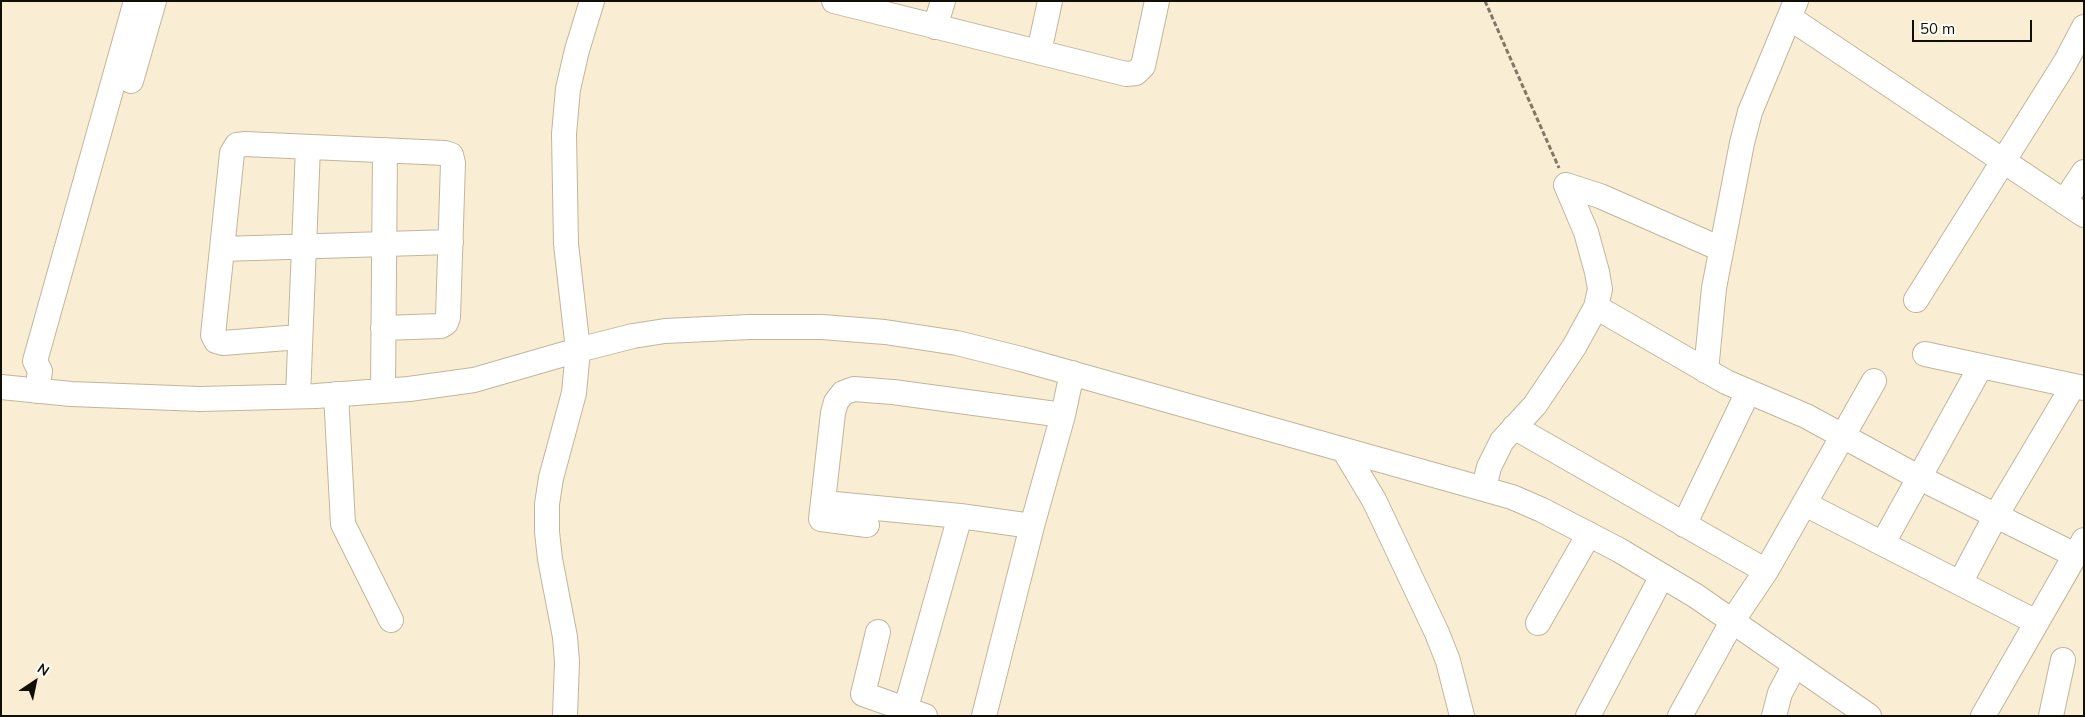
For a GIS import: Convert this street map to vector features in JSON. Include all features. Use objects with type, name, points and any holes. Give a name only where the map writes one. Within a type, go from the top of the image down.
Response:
[{"type":"street","points":[[38,381],[35,361],[136,1]]},
{"type":"street","points":[[38,381],[48,366],[154,1]]},
{"type":"street","points":[[565,716],[567,662],[565,637],[550,559],[547,532],[547,504],[572,400],[578,350],[566,244],[564,134],[568,89],[577,50],[592,1]]},
{"type":"street","points":[[935,26],[943,1]]},
{"type":"street","points":[[1039,52],[1050,1]]},
{"type":"street","points":[[841,2],[1126,74],[1136,73],[1142,66],[1157,1]]},
{"type":"street","points":[[1706,371],[1714,288],[1742,143],[1750,112],[1793,10],[2084,216]]},
{"type":"street","points":[[1916,300],[2004,161],[2084,27]]},
{"type":"street","points":[[300,337],[223,343],[216,341],[213,335],[232,153],[237,145],[385,150],[445,153],[451,155],[454,163],[448,318],[446,323],[441,326],[382,328]]},
{"type":"street","points":[[298,396],[308,147]]},
{"type":"street","points":[[383,390],[382,328],[385,150]]},
{"type":"street","points":[[2064,202],[2084,172]]},
{"type":"street","points":[[1566,185],[1609,200],[1721,249]]},
{"type":"street","points":[[1480,486],[1492,458],[1514,426],[1535,405],[1574,347],[1596,307],[1600,289],[1597,272],[1586,232],[1566,185]]},
{"type":"street","points":[[222,249],[451,242]]},
{"type":"street","points":[[1596,307],[1706,371],[1748,392],[1806,416],[1995,517],[2079,548],[1983,716]]},
{"type":"street","points":[[1,388],[38,381],[71,394],[200,399],[336,394],[474,380],[632,336],[665,331],[750,327],[822,327],[885,332],[957,344],[1072,373],[1344,450],[1480,486],[1542,510],[1589,534],[1662,576],[1733,620],[1869,716]]},
{"type":"street","points":[[1925,354],[2078,387],[1995,517],[1960,583]]},
{"type":"street","points":[[1883,543],[1981,366]]},
{"type":"street","points":[[984,716],[1032,526],[1063,415],[1072,373]]},
{"type":"street","points":[[1680,716],[1733,620],[1766,571],[1874,381]]},
{"type":"street","points":[[867,525],[821,519],[833,413],[836,402],[843,393],[854,389],[893,392],[1063,415]]},
{"type":"street","points":[[1684,525],[1748,392]]},
{"type":"street","points":[[336,394],[343,524],[391,620]]},
{"type":"street","points":[[1514,426],[1766,571]]},
{"type":"street","points":[[1344,450],[1374,500],[1437,634],[1448,661],[1462,716]]},
{"type":"street","points":[[824,503],[960,516],[1032,526]]},
{"type":"street","points":[[1805,504],[2036,622]]},
{"type":"street","points":[[909,697],[960,516]]},
{"type":"street","points":[[1538,623],[1589,534]]},
{"type":"street","points":[[1588,716],[1662,576]]},
{"type":"street","points":[[878,632],[863,694],[925,716]]},
{"type":"street","points":[[2056,713],[2063,660]]},
{"type":"street","points":[[1774,716],[1780,693],[1795,665]]},
{"type":"path","points":[[1485,1],[1566,185]]}]
